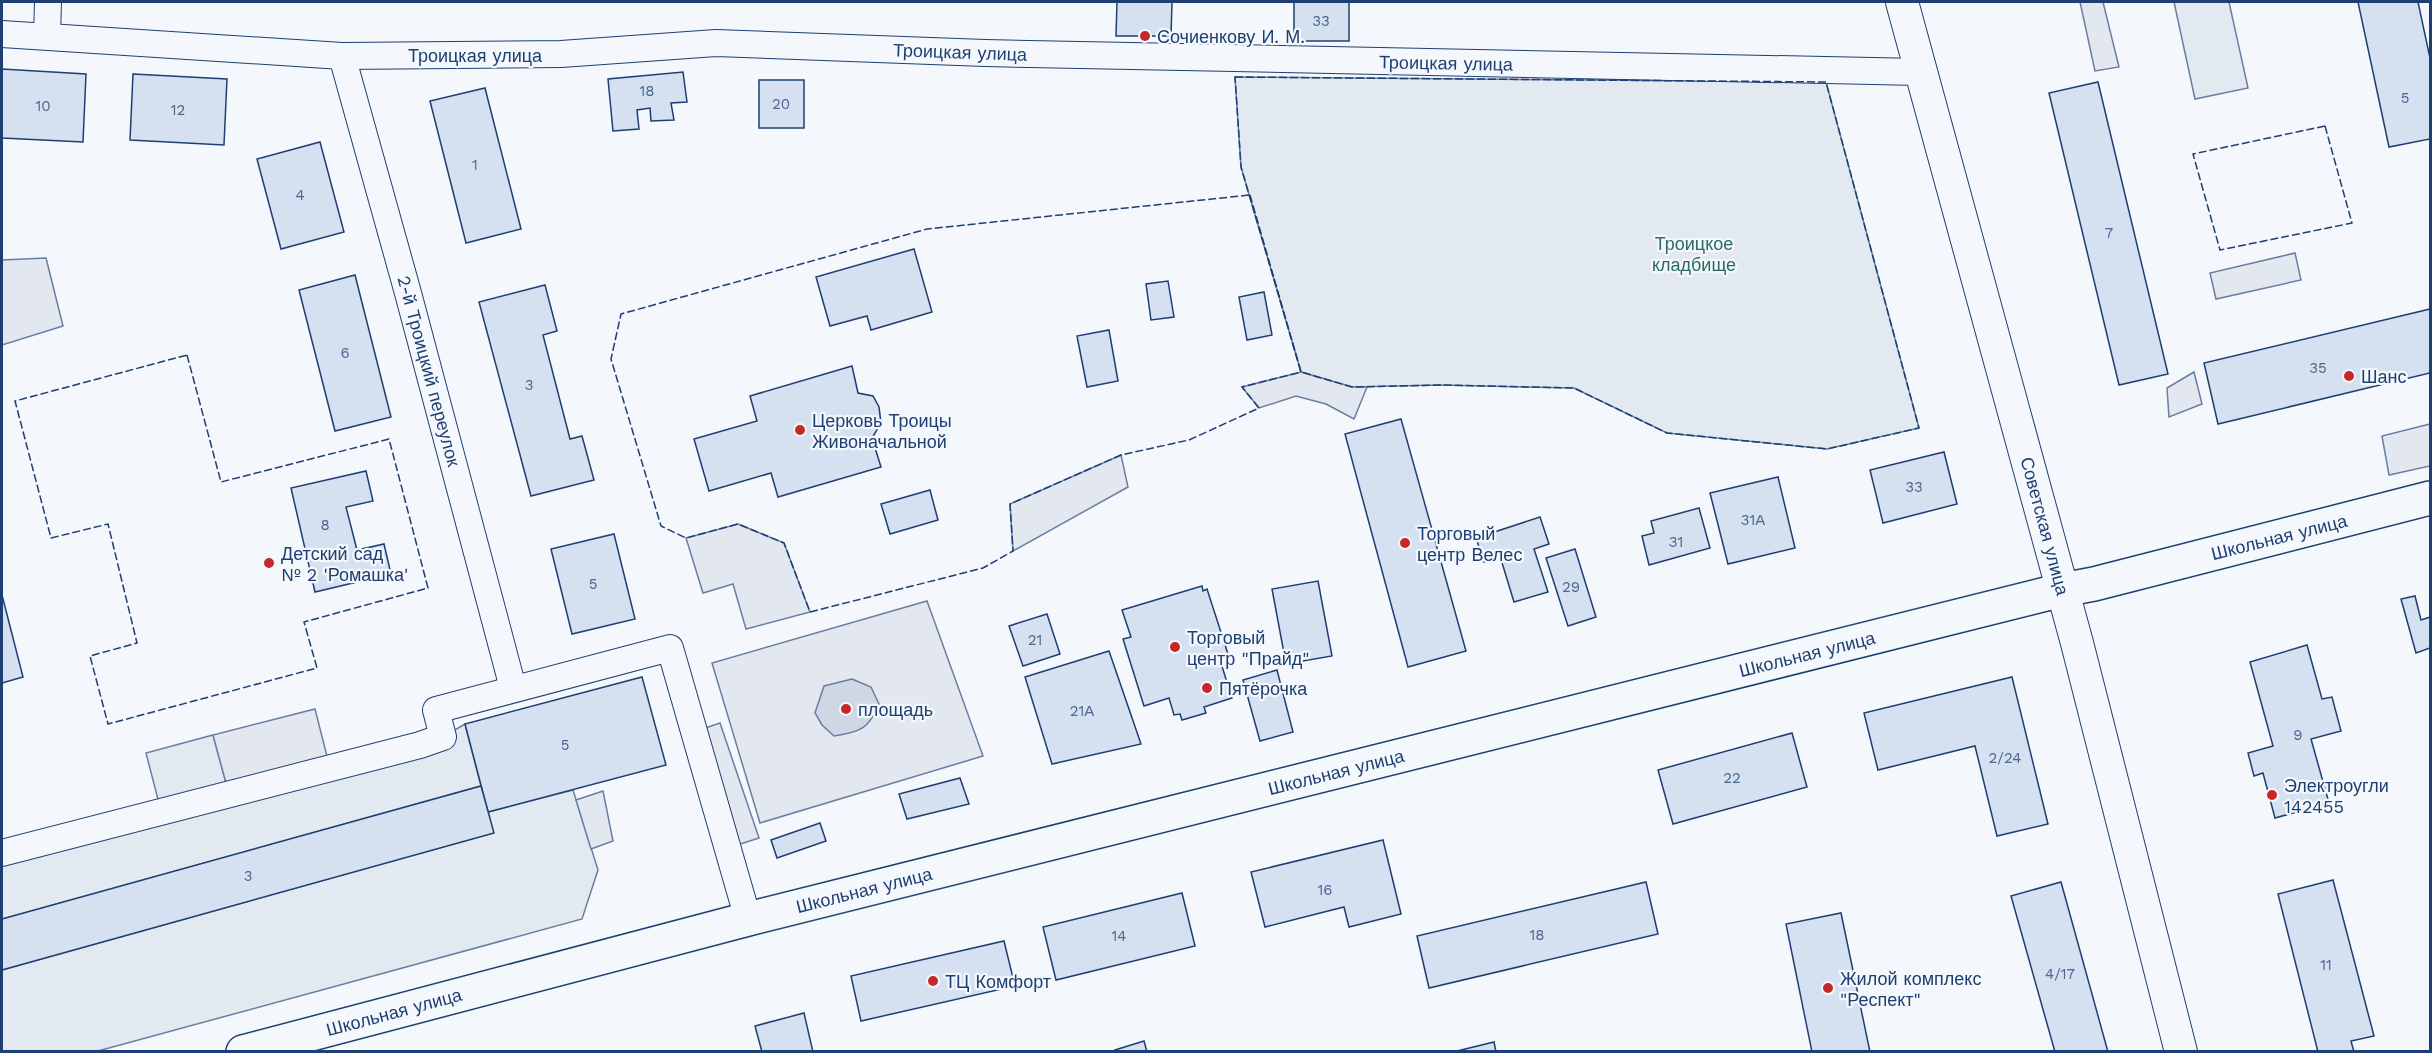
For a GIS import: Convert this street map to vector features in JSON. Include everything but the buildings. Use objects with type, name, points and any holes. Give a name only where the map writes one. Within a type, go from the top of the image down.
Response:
[{"type":"main road","name":"Школьная улица","points":[[243,1052],[748,919],[2062,590],[2094,584],[2430,498]]},
{"type":"street","points":[[47,36],[48,2]]},
{"type":"street","name":"Советская улица","points":[[1902,2],[2062,590],[2181,1052]]},
{"type":"street","name":"Троицкая улица","points":[[2,33],[342,56],[561,54],[717,43],[1008,54],[1920,72]]},
{"type":"street","name":"2-й Троицкий переулок","points":[[342,56],[408,293],[513,688]]},
{"type":"street","points":[[2,853],[420,745],[443,737],[436,710],[670,648],[748,919]]},
{"type":"green space","points":[[2174,2],[2229,2],[2248,88],[2195,99]]},
{"type":"green space","name":"Троицкое кладбище","points":[[1235,77],[1826,82],[1919,428],[1827,449],[1667,433],[1574,388],[1440,385],[1352,387],[1301,372],[1241,167]]},
{"type":"green space","points":[[465,724],[481,786],[2,919],[2,852],[161,811],[146,753],[213,735],[229,794],[443,737]]},
{"type":"green space","points":[[573,790],[598,870],[582,919],[98,1051],[2,1052],[2,970],[493,833],[488,812]]},
{"type":"shaded area","points":[[2080,2],[2103,2],[2119,67],[2095,71]]},
{"type":"shaded area","points":[[2295,253],[2301,280],[2216,299],[2210,273]]},
{"type":"shaded area","points":[[46,258],[63,326],[2,345],[2,260]]},
{"type":"shaded area","points":[[1301,372],[1352,387],[1367,387],[1354,419],[1326,404],[1296,396],[1259,408],[1242,387]]},
{"type":"shaded area","points":[[2194,372],[2202,404],[2169,417],[2167,388]]},
{"type":"shaded area","points":[[2430,424],[2430,466],[2389,475],[2382,436]]},
{"type":"shaded area","points":[[1121,455],[1128,487],[1013,551],[1010,504]]},
{"type":"shaded area","points":[[738,524],[784,543],[810,612],[746,629],[733,584],[703,593],[686,538]]},
{"type":"shaded area","name":"площадь","points":[[927,601],[983,756],[760,823],[712,663]]},
{"type":"shaded area","points":[[852,679],[871,687],[879,704],[871,719],[862,728],[834,736],[822,725],[815,713],[824,686]]},
{"type":"shaded area","points":[[315,709],[330,768],[229,794],[213,735]]},
{"type":"shaded area","points":[[720,723],[759,838],[728,848],[694,732]]},
{"type":"shaded area","points":[[603,791],[613,841],[591,849],[576,800]]},
{"type":"fence","points":[[1235,77],[1826,82],[1919,428],[1827,449],[1667,433],[1574,388],[1440,385],[1352,387],[1301,372],[1241,167],[1235,77]]},
{"type":"fence","points":[[2325,126],[2352,223],[2220,250],[2193,154],[2325,126]]},
{"type":"fence","points":[[1250,195],[1301,372],[1242,387],[1259,408],[1189,440],[1121,455],[1010,504],[1013,551],[983,568],[810,612],[784,543],[738,524],[686,538],[661,526],[611,359],[621,314],[927,229],[1250,195]]},
{"type":"fence","points":[[187,355],[221,482],[389,439],[428,588],[304,622],[317,668],[108,724],[90,656],[137,643],[108,524],[51,538],[15,401],[187,355]]},
{"type":"place","name":"Сочиенкову И. М.","points":[[1145,36]]},
{"type":"place","name":"Шанс","points":[[2349,376]]},
{"type":"place","name":"Церковь Троицы Живоначальной","points":[[800,430]]},
{"type":"place","name":"Торговый центр Велес","points":[[1405,543]]},
{"type":"place","name":"Детский сад № 2 'Ромашка'","points":[[269,563]]},
{"type":"place","name":"Торговый центр \"Прайд\"","points":[[1175,647]]},
{"type":"place","name":"Пятёрочка","points":[[1207,688]]},
{"type":"place","name":"площадь","points":[[846,709]]},
{"type":"place","name":"Электроугли 142455","points":[[2272,795]]},
{"type":"place","name":"ТЦ Комфорт","points":[[933,981]]},
{"type":"place","name":"Жилой комплекс \"Респект\"","points":[[1828,988]]}]
